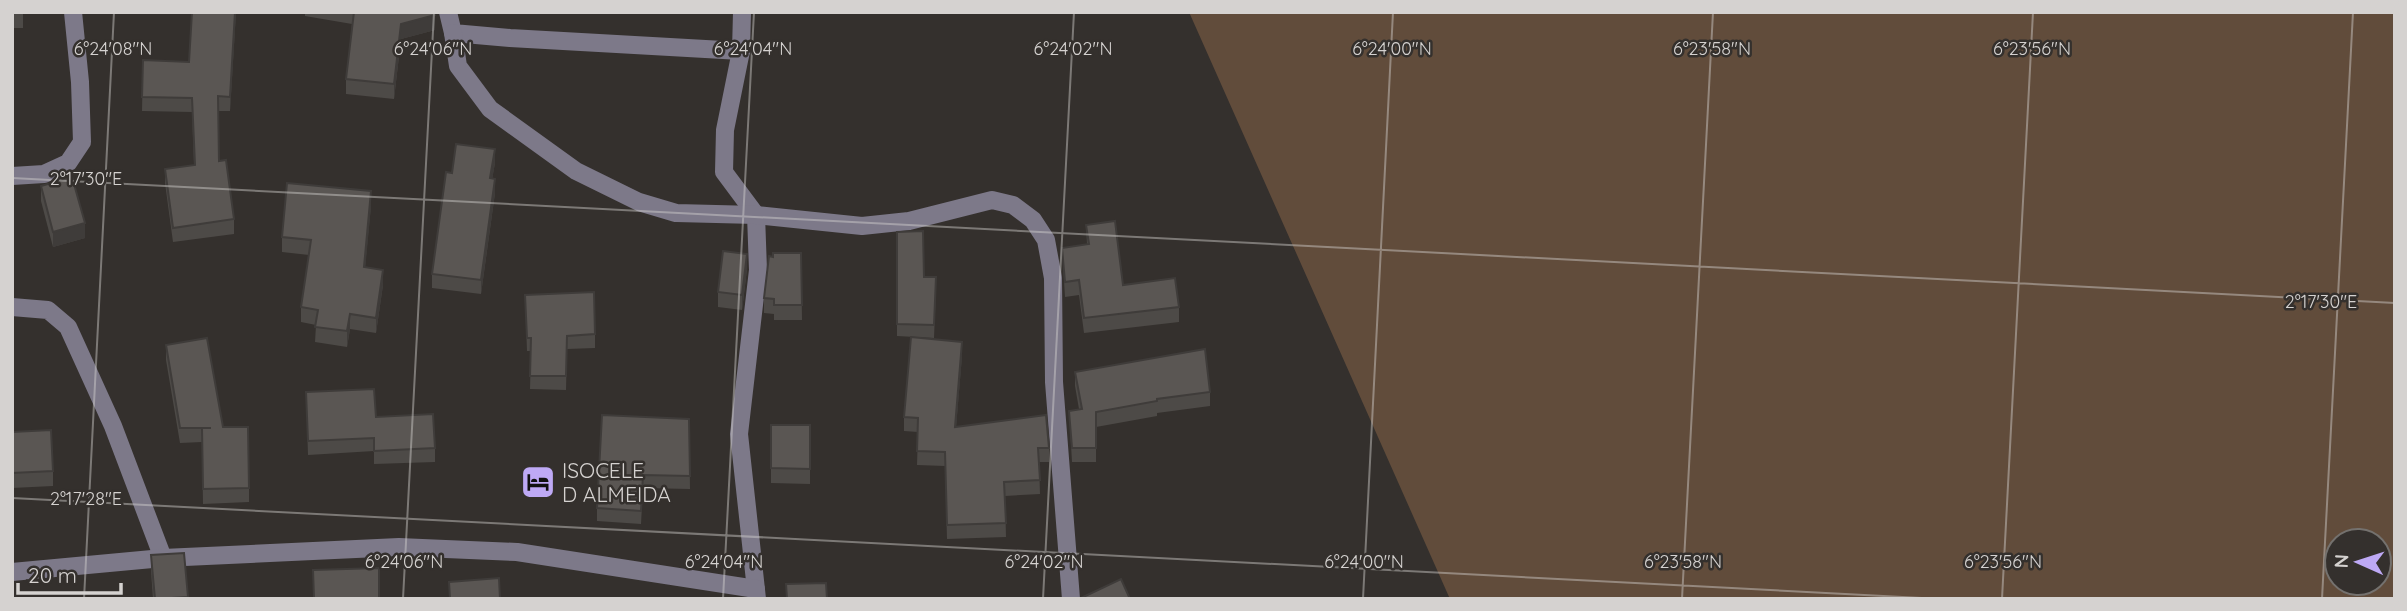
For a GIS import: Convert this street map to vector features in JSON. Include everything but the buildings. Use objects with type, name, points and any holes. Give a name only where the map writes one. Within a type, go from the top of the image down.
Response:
[{"type":"street","points":[[12,176],[44,174],[68,163],[82,142],[80,82],[73,12]]},
{"type":"street","points":[[448,12],[458,66],[490,109],[576,172],[639,202],[676,213],[756,215],[862,226],[909,221],[992,200],[1013,205],[1033,220],[1046,240],[1053,278],[1054,383],[1071,599]]},
{"type":"street","points":[[12,572],[163,558],[399,547],[517,552],[627,568],[757,594],[739,434],[758,270],[756,215],[724,172],[725,130],[741,51],[742,12]]},
{"type":"street","points":[[453,33],[741,51]]},
{"type":"street","points":[[12,307],[48,310],[68,327],[113,426],[163,558]]},
{"type":"shaded area","points":[[1189,12],[2395,12],[2395,599],[1450,599]]},
{"type":"place","name":"ISOCELE D ALMEIDA","points":[[538,482]]}]
